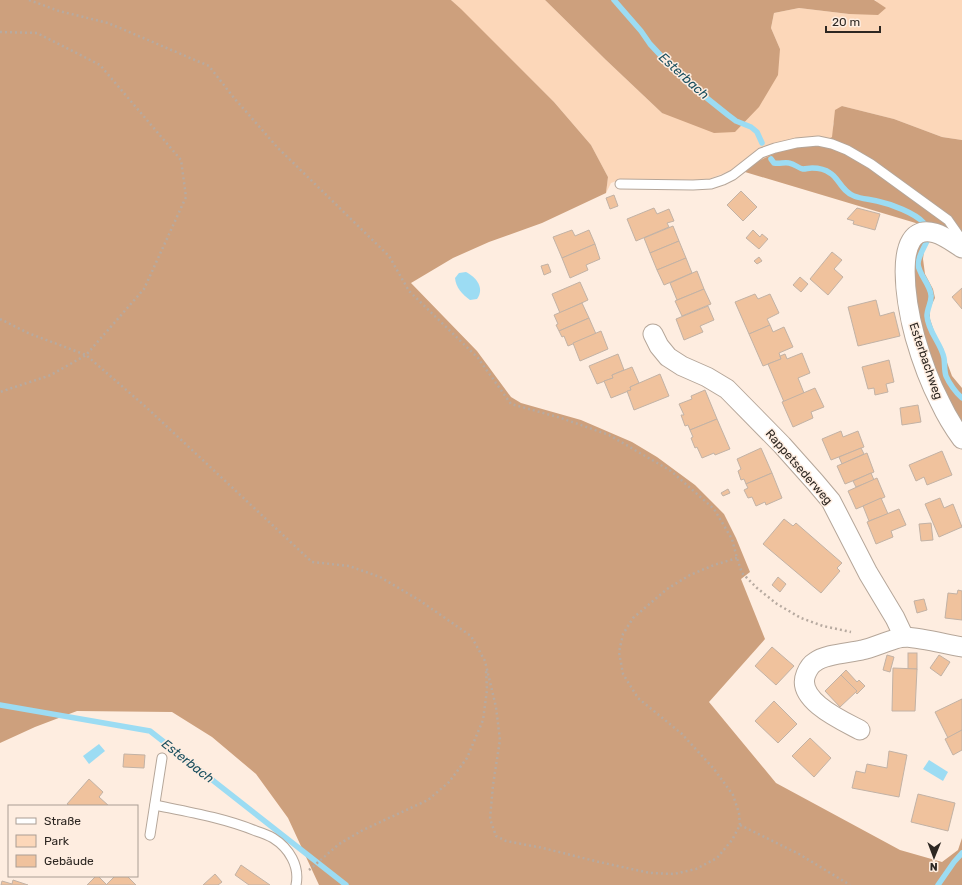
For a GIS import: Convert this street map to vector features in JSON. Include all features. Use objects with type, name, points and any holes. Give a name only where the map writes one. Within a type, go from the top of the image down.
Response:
[{"type":"street","name":"Esterbachweg","points":[[962,248],[935,233],[922,233],[912,238],[907,250],[905,267],[906,289],[915,337],[940,403],[962,439]]},
{"type":"street","name":"Rappetsederweg","points":[[653,334],[659,346],[668,357],[682,366],[707,377],[727,389],[782,445],[815,482],[831,502],[868,573],[895,618],[904,637]]},
{"type":"street","points":[[860,730],[833,716],[815,702],[807,693],[804,684],[805,676],[809,667],[816,661],[828,656],[864,650],[904,637],[962,647]]},
{"type":"lane","points":[[620,184],[711,184],[733,175],[761,153],[796,142],[818,141],[832,144],[847,150],[872,164],[948,220],[962,240]]},
{"type":"lane","points":[[150,835],[162,758]]},
{"type":"lane","points":[[155,805],[247,827],[273,838],[285,848],[292,857],[296,868],[297,882]]},
{"type":"path","points":[[29,0],[59,11],[108,23],[209,66],[234,98],[278,148],[389,256],[409,291],[478,358],[511,404],[562,418],[608,435],[671,471],[714,509],[732,539],[742,573],[757,588],[776,604],[801,618],[823,626],[853,632]]},
{"type":"path","points":[[0,32],[37,33],[100,65],[181,160],[186,197],[144,289],[86,355],[52,375],[0,392]]},
{"type":"path","points":[[0,319],[28,333],[86,355],[146,407],[312,562],[349,566],[380,577],[419,600],[471,636],[485,661],[496,707],[500,740],[493,785],[490,819],[496,836],[506,841],[650,873],[674,874],[696,869],[717,858],[732,840],[740,825],[739,813],[733,795],[714,769],[682,734],[638,698],[623,674],[619,652],[623,634],[633,618],[667,589],[690,575],[714,565],[737,558]]},
{"type":"path","points":[[297,882],[339,844],[363,830],[428,800],[449,782],[468,758],[483,720],[487,690],[485,661]]},
{"type":"path","points":[[740,825],[799,854],[850,885]]},
{"type":"green space","points":[[451,0],[545,0],[662,113],[780,49],[771,28],[774,13],[799,8],[849,14],[877,1],[874,0],[962,0],[962,140],[942,137],[894,119],[842,106],[833,124],[833,137],[819,144],[756,162],[745,172],[735,169],[704,181],[641,181],[622,179],[611,183],[606,193],[608,177],[591,145],[554,102]]},
{"type":"shaded area","points":[[0,0],[451,0],[461,9],[554,102],[591,145],[608,177],[606,193],[542,223],[489,242],[453,258],[411,283],[477,351],[511,397],[521,403],[581,420],[632,442],[657,457],[695,485],[724,514],[750,572],[741,579],[765,639],[709,702],[776,783],[900,850],[942,862],[958,850],[962,838],[962,885],[319,885],[288,818],[256,774],[212,737],[172,712],[77,711],[35,727],[0,743]]},
{"type":"shaded area","points":[[545,0],[874,0],[886,8],[878,15],[849,14],[799,8],[774,13],[771,28],[780,49],[778,75],[759,107],[735,132],[714,133],[662,113]]},
{"type":"shaded area","points":[[842,106],[894,119],[942,137],[962,140],[962,240],[919,224],[745,172],[756,162],[787,148],[819,144],[832,137],[835,110]]},
{"type":"shaded area","points":[[922,239],[929,242],[924,251],[923,259],[925,274],[933,289],[935,298],[930,308],[930,319],[936,337],[943,348],[952,376],[962,388],[962,428],[945,400],[920,334],[911,264]]},
{"type":"water","points":[[466,272],[476,280],[480,287],[477,299],[470,300],[458,288],[455,278],[459,273]]},
{"type":"water","points":[[99,744],[105,751],[89,764],[83,756]]},
{"type":"water","points":[[929,760],[948,772],[943,781],[923,769]]},
{"type":"building","points":[[741,191],[757,207],[743,221],[727,205]]},
{"type":"building","points":[[614,195],[618,206],[610,209],[606,198]]},
{"type":"building","points":[[654,208],[657,214],[669,209],[674,221],[667,223],[669,227],[636,241],[627,219]]},
{"type":"building","points":[[857,208],[880,214],[875,230],[853,224],[854,221],[847,219]]},
{"type":"building","points":[[673,226],[679,241],[650,253],[644,238]]},
{"type":"building","points":[[572,230],[575,236],[589,230],[595,244],[562,258],[553,237]]},
{"type":"building","points":[[753,230],[760,237],[762,234],[768,239],[759,249],[746,238]]},
{"type":"building","points":[[679,241],[686,258],[657,270],[650,253]]},
{"type":"building","points":[[595,244],[600,259],[586,265],[588,270],[570,278],[562,258]]},
{"type":"building","points":[[832,252],[842,260],[834,269],[843,277],[828,295],[810,279]]},
{"type":"building","points":[[759,257],[762,261],[757,264],[754,261]]},
{"type":"building","points":[[686,258],[692,273],[664,285],[657,270]]},
{"type":"building","points":[[548,264],[551,272],[544,275],[541,266]]},
{"type":"building","points":[[697,271],[704,289],[677,300],[670,283]]},
{"type":"building","points":[[800,277],[808,284],[801,292],[793,285]]},
{"type":"building","points":[[580,282],[588,300],[560,313],[552,294]]},
{"type":"building","points":[[962,288],[962,309],[952,297]]},
{"type":"building","points":[[704,289],[711,304],[682,316],[675,301]]},
{"type":"building","points":[[755,294],[758,299],[770,294],[779,313],[767,319],[770,325],[749,334],[735,302]]},
{"type":"building","points":[[876,300],[880,316],[894,312],[900,336],[858,346],[848,307]]},
{"type":"building","points":[[582,303],[589,318],[559,331],[554,315]]},
{"type":"building","points":[[708,306],[714,320],[700,326],[703,332],[684,340],[676,319]]},
{"type":"building","points":[[589,318],[596,334],[568,346],[564,336],[562,337],[559,331]]},
{"type":"building","points":[[770,325],[773,332],[784,327],[793,347],[779,353],[781,359],[763,366],[749,334]]},
{"type":"building","points":[[601,331],[608,349],[580,361],[573,343]]},
{"type":"building","points":[[802,353],[810,373],[798,378],[804,393],[784,402],[768,364],[781,359],[780,356],[785,354],[787,359]]},
{"type":"building","points":[[618,354],[624,370],[612,375],[613,378],[597,384],[589,366]]},
{"type":"building","points":[[889,360],[894,382],[886,384],[888,392],[875,395],[874,388],[868,389],[862,367]]},
{"type":"building","points":[[632,367],[639,383],[630,387],[631,390],[611,398],[604,381],[613,378],[612,375]]},
{"type":"building","points":[[660,374],[669,396],[634,410],[627,391],[631,390],[630,387]]},
{"type":"building","points":[[815,388],[824,407],[811,412],[813,418],[793,427],[782,402]]},
{"type":"building","points":[[705,390],[717,419],[690,430],[688,425],[685,426],[681,415],[684,415],[679,404],[692,399],[691,396]]},
{"type":"building","points":[[918,405],[921,422],[902,425],[900,408]]},
{"type":"building","points":[[717,419],[730,449],[702,458],[697,447],[695,448],[690,430]]},
{"type":"building","points":[[841,431],[843,437],[858,431],[864,447],[831,460],[822,439]]},
{"type":"building","points":[[761,448],[772,473],[746,484],[744,479],[741,480],[738,471],[741,469],[737,459]]},
{"type":"building","points":[[861,448],[864,454],[842,464],[839,457]]},
{"type":"building","points":[[942,451],[952,475],[927,485],[924,477],[916,481],[909,465]]},
{"type":"building","points":[[867,453],[874,472],[845,484],[837,466]]},
{"type":"building","points":[[772,473],[782,498],[766,505],[765,502],[756,506],[752,497],[748,498],[744,490],[748,488],[746,484]]},
{"type":"building","points":[[871,473],[874,480],[856,487],[853,481]]},
{"type":"building","points":[[877,478],[885,497],[856,509],[848,491]]},
{"type":"building","points":[[728,489],[730,493],[723,496],[721,493]]},
{"type":"building","points":[[881,498],[888,514],[869,521],[863,506]]},
{"type":"building","points":[[940,498],[944,508],[953,504],[962,527],[939,537],[925,504]]},
{"type":"building","points":[[899,509],[906,525],[891,531],[893,537],[876,544],[867,522]]},
{"type":"building","points":[[784,519],[793,526],[796,523],[842,563],[837,568],[840,571],[821,593],[763,544]]},
{"type":"building","points":[[931,523],[933,540],[921,541],[919,524]]},
{"type":"building","points":[[778,577],[786,584],[780,592],[772,585]]},
{"type":"building","points":[[958,590],[962,591],[962,620],[945,618],[948,593],[957,594]]},
{"type":"building","points":[[924,599],[927,610],[917,613],[914,601]]},
{"type":"building","points":[[772,647],[794,666],[776,685],[755,666]]},
{"type":"building","points":[[908,653],[917,653],[917,669],[908,669]]},
{"type":"building","points":[[887,655],[894,657],[890,672],[883,670]]},
{"type":"building","points":[[939,655],[950,662],[941,676],[930,668]]},
{"type":"building","points":[[893,668],[917,669],[915,711],[892,711]]},
{"type":"building","points":[[846,670],[857,682],[859,680],[865,686],[857,694],[855,692],[857,691],[841,675]]},
{"type":"building","points":[[841,675],[857,691],[840,707],[825,691]]},
{"type":"building","points":[[962,699],[962,730],[948,738],[935,712]]},
{"type":"building","points":[[774,701],[797,724],[778,743],[755,721]]},
{"type":"building","points":[[962,730],[962,750],[953,755],[945,739]]},
{"type":"building","points":[[810,738],[831,758],[814,777],[792,756]]},
{"type":"building","points":[[889,751],[907,755],[899,797],[852,788],[856,771],[865,773],[867,764],[887,768]]},
{"type":"building","points":[[124,754],[145,755],[144,768],[123,767]]},
{"type":"building","points":[[89,779],[103,792],[99,797],[108,805],[68,805],[67,804]]},
{"type":"building","points":[[918,794],[955,803],[948,831],[911,822]]},
{"type":"building","points":[[241,865],[270,885],[249,885],[235,875]]},
{"type":"building","points":[[215,874],[222,882],[218,885],[203,885]]},
{"type":"building","points":[[95,877],[99,877],[107,885],[87,885]]},
{"type":"building","points":[[114,877],[128,877],[136,885],[106,885]]},
{"type":"building","points":[[13,880],[28,885],[1,885],[2,881],[12,884]]},
{"type":"waterway","name":"Esterbach","points":[[614,0],[641,31],[650,44],[688,83],[736,121],[751,127],[757,132],[762,143]]},
{"type":"waterway","name":"Esterbach","points":[[771,159],[774,163],[789,163],[803,169],[822,169],[833,175],[843,188],[850,194],[857,197],[883,202],[909,212],[924,223]]},
{"type":"waterway","name":"Esterbach","points":[[927,241],[920,255],[918,264],[920,272],[929,287],[931,295],[927,313],[928,322],[944,358],[946,376],[953,388],[962,398]]},
{"type":"waterway","name":"Esterbach","points":[[0,705],[150,731],[346,885]]},
{"type":"waterway","name":"Esterbach","points":[[938,885],[962,853]]}]
